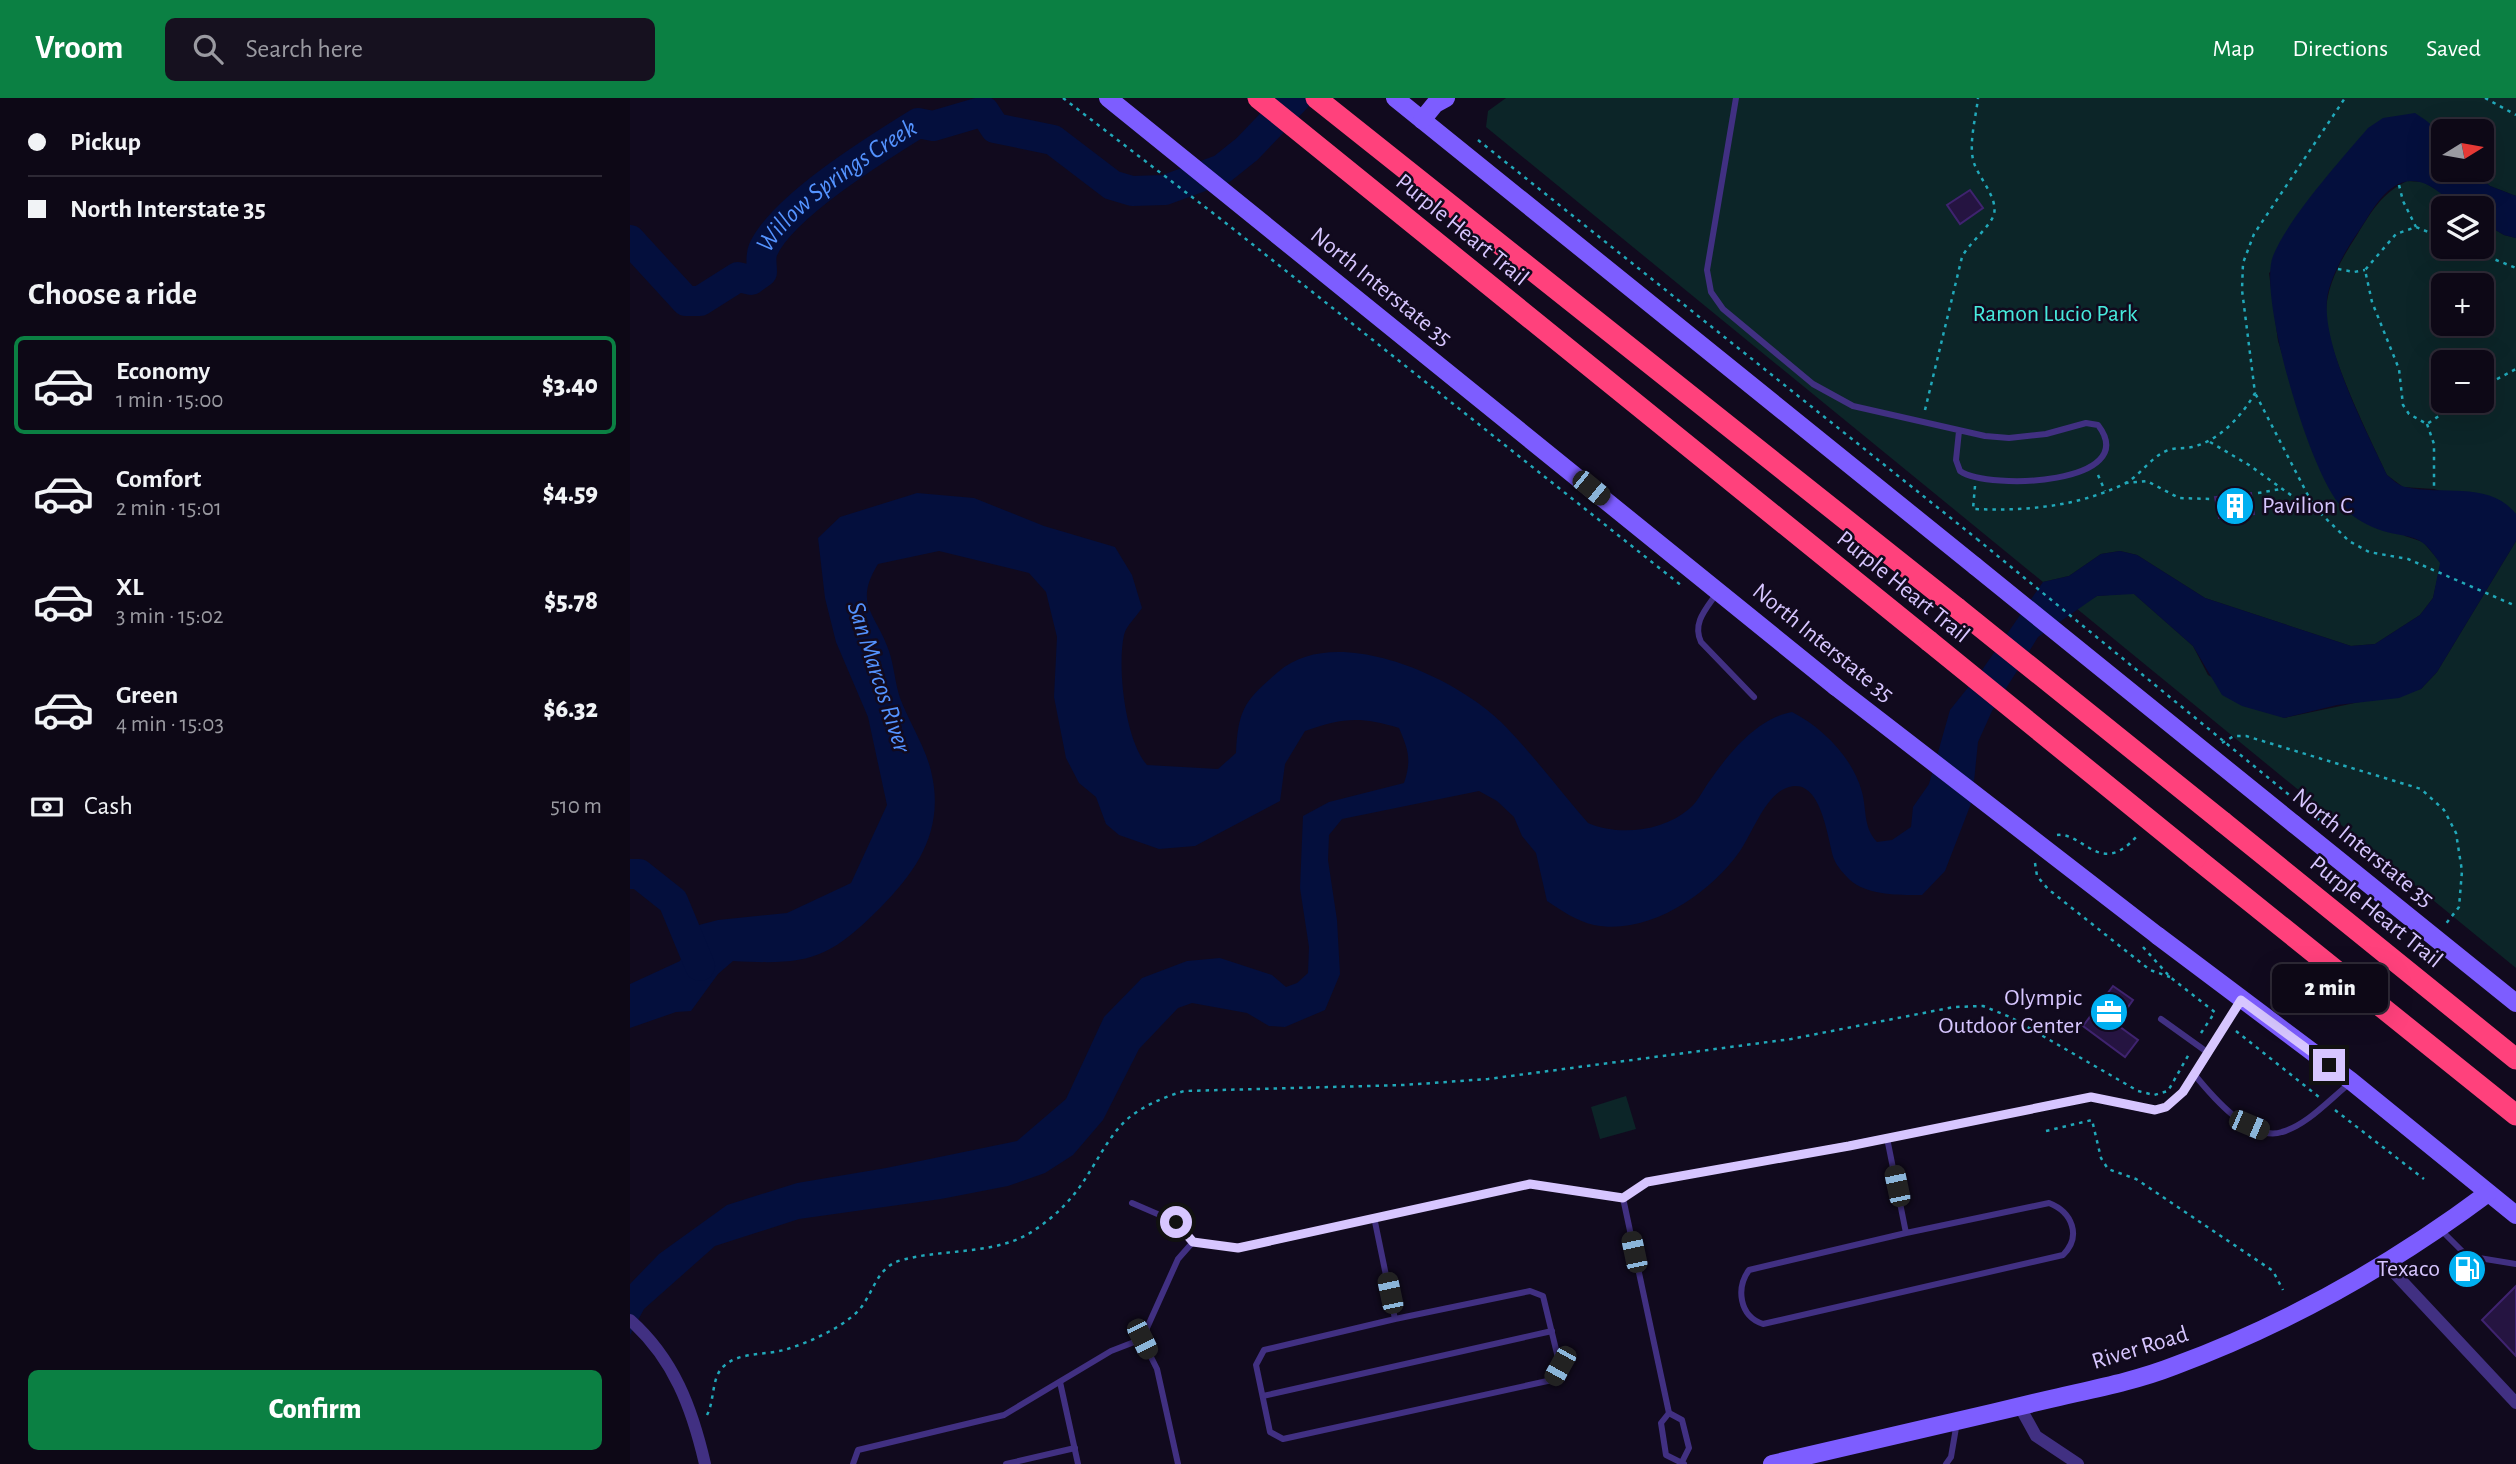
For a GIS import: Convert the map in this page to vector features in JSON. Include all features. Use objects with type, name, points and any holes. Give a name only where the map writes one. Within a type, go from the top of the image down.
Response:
[{"type":"highway","name":"Purple Heart Trail","points":[[1258,98],[2516,1115]]},
{"type":"highway","name":"Purple Heart Trail","points":[[1316,98],[1957,608],[2516,1059]]},
{"type":"main road","name":"North Interstate 35","points":[[1108,98],[1836,687],[2241,1000],[2351,1081],[2516,1214]]},
{"type":"main road","name":"North Interstate 35","points":[[1395,98],[2516,1003]]},
{"type":"main road","points":[[1422,120],[1435,104],[1446,98]]},
{"type":"main road","name":"River Road","points":[[1772,1464],[2020,1407],[2172,1367],[2242,1338],[2385,1263],[2440,1229],[2488,1193]]},
{"type":"street","points":[[2385,1263],[2516,1404]]},
{"type":"street","points":[[635,1324],[674,1371],[696,1423],[705,1464]]},
{"type":"street","points":[[2020,1407],[2036,1436],[2078,1464]]},
{"type":"lane","points":[[1736,98],[1707,270],[1711,292],[1723,309],[1813,384],[1853,406],[1959,431],[2010,438],[2046,434],[2086,423],[2098,425],[2106,435],[2107,448],[2102,461],[2065,475],[2028,481],[1976,480],[1960,471],[1956,460],[1959,431]]},
{"type":"lane","points":[[1718,591],[1698,622],[1697,633],[1701,642],[1754,697]]},
{"type":"lane","points":[[1132,1203],[1176,1222],[1193,1242],[1238,1248],[1530,1184],[1623,1198],[1647,1182],[1887,1139],[2091,1097],[2155,1110],[2175,1101],[2241,1000]]},
{"type":"lane","points":[[2161,1019],[2207,1052]]},
{"type":"lane","points":[[2194,1074],[2230,1114],[2264,1132],[2279,1134],[2326,1103],[2351,1081]]},
{"type":"lane","points":[[1887,1139],[1906,1233]]},
{"type":"lane","points":[[1623,1198],[1669,1413],[1682,1420],[1689,1448],[1683,1463],[1666,1455],[1661,1423],[1669,1413]]},
{"type":"lane","points":[[2049,1203],[2064,1210],[2070,1218],[2074,1235],[2063,1255],[1763,1324],[1754,1321],[1742,1303],[1741,1281],[1749,1270],[1906,1233],[2049,1203]]},
{"type":"lane","points":[[1374,1217],[1395,1319]]},
{"type":"lane","points":[[2440,1229],[2456,1249],[2467,1256],[2516,1264]]},
{"type":"lane","points":[[853,1464],[859,1450],[1004,1415],[1111,1351],[1142,1339],[1178,1259],[1193,1242]]},
{"type":"lane","points":[[1530,1291],[1543,1296],[1560,1366],[1552,1380],[1283,1439],[1270,1432],[1256,1365],[1264,1350],[1395,1319],[1530,1291]]},
{"type":"lane","points":[[1263,1396],[1552,1331]]},
{"type":"lane","points":[[1142,1339],[1157,1369],[1178,1464]]},
{"type":"lane","points":[[1060,1382],[1078,1464]]},
{"type":"lane","points":[[1946,1464],[1951,1457],[1957,1421]]},
{"type":"lane","points":[[1006,1464],[1075,1448]]},
{"type":"path","points":[[1063,98],[1222,220],[1707,606]]},
{"type":"path","points":[[1922,422],[1962,257],[1969,242],[1988,225],[1994,213],[1993,203],[1973,160],[1978,98]]},
{"type":"path","points":[[2314,507],[2255,393],[2242,290],[2243,263],[2255,234],[2345,98]]},
{"type":"path","points":[[2485,98],[2516,115]]},
{"type":"path","points":[[1478,140],[1977,539],[2310,812]]},
{"type":"path","points":[[2399,185],[2403,201],[2416,227],[2431,233]]},
{"type":"path","points":[[2338,269],[2354,272],[2365,270],[2396,234],[2416,227]]},
{"type":"path","points":[[2494,259],[2516,268]]},
{"type":"path","points":[[2365,270],[2372,302],[2399,369],[2403,405],[2409,414],[2427,425],[2434,444],[2434,489]]},
{"type":"path","points":[[2494,381],[2516,369]]},
{"type":"path","points":[[1976,480],[1973,509],[2050,508],[2105,491],[2125,483],[2169,449],[2210,442],[2247,407],[2255,393]]},
{"type":"path","points":[[2427,425],[2444,413]]},
{"type":"path","points":[[2210,442],[2249,464],[2281,489],[2314,507],[2349,541],[2378,555],[2408,559],[2516,606]]},
{"type":"path","points":[[2094,466],[2105,491]]},
{"type":"path","points":[[2125,483],[2147,481],[2179,498],[2211,499]]},
{"type":"path","points":[[2258,493],[2281,489]]},
{"type":"path","points":[[2143,947],[2170,977],[2424,1179]]},
{"type":"path","points":[[696,1423],[706,1418],[713,1404],[716,1377],[723,1367],[736,1358],[784,1350],[819,1336],[857,1313],[884,1268],[901,1260],[1002,1245],[1034,1231],[1067,1203],[1110,1140],[1130,1117],[1158,1100],[1184,1091],[1404,1085],[1488,1079],[1791,1039],[1954,1007],[1983,1006],[2010,1017],[2138,1091],[2154,1096],[2168,1091],[2214,1012]]},
{"type":"path","points":[[2046,1131],[2092,1120],[2101,1158],[2108,1169],[2136,1179],[2273,1271],[2283,1290]]},
{"type":"green space","name":"Ramon Lucio Park","points":[[1506,98],[2516,98],[2516,196],[2485,182],[2494,182],[2494,119],[2431,119],[2431,131],[2269,273],[2278,341],[2293,388],[2405,536],[2423,542],[2441,563],[2433,598],[2420,615],[2375,644],[2351,646],[2205,598],[2137,555],[2120,551],[2101,554],[2069,576],[2043,582],[1486,127],[1488,111]]},
{"type":"green space","points":[[2407,181],[2424,182],[2446,196],[2431,196],[2431,259],[2494,259],[2494,229],[2516,238],[2516,514],[2434,489],[2403,487],[2387,475],[2360,417],[2333,349],[2328,330],[2327,303],[2332,282],[2346,253],[2384,197]]},
{"type":"green space","points":[[2516,541],[2516,968],[2076,608],[2097,596],[2133,593],[2193,646],[2208,675],[2284,718],[2421,689],[2437,672]]},
{"type":"green space","points":[[1626,1096],[1636,1129],[1600,1139],[1591,1107]]},
{"type":"water","name":"San Marcos River","points":[[2415,113],[2431,124],[2431,182],[2485,182],[2516,196],[2516,238],[2494,229],[2494,196],[2445,196],[2417,181],[2401,183],[2388,191],[2377,203],[2339,263],[2329,289],[2329,331],[2336,356],[2356,409],[2387,475],[2405,487],[2465,491],[2493,497],[2505,503],[2516,514],[2516,541],[2437,672],[2421,689],[2399,698],[2337,705],[2284,718],[2242,706],[2222,695],[2193,646],[2134,594],[2097,596],[2038,637],[1992,711],[1978,742],[1972,801],[1945,871],[1922,895],[1875,892],[1850,880],[1834,859],[1825,822],[1814,797],[1806,789],[1795,786],[1775,795],[1758,818],[1740,851],[1712,882],[1695,896],[1656,918],[1615,927],[1581,921],[1547,901],[1536,853],[1522,836],[1514,817],[1497,801],[1479,791],[1342,819],[1329,835],[1328,860],[1337,920],[1340,974],[1325,1010],[1285,1027],[1269,1026],[1247,1013],[1192,1003],[1178,1008],[1139,1049],[1103,1120],[1073,1155],[1045,1173],[1008,1186],[941,1199],[799,1219],[715,1246],[644,1309],[630,1335],[630,1284],[659,1254],[727,1205],[797,1183],[1017,1141],[1066,1099],[1104,1017],[1142,978],[1187,961],[1220,958],[1272,975],[1286,987],[1297,983],[1308,973],[1309,947],[1300,888],[1303,816],[1329,802],[1404,783],[1408,768],[1408,755],[1399,728],[1362,720],[1330,723],[1305,731],[1285,764],[1280,801],[1195,846],[1159,849],[1119,835],[1106,824],[1096,797],[1079,783],[1066,758],[1054,697],[1057,637],[1046,592],[1029,573],[939,551],[878,564],[867,590],[869,609],[889,651],[900,698],[928,762],[934,792],[931,829],[917,863],[894,893],[862,926],[830,949],[798,960],[733,961],[718,974],[691,1011],[676,1012],[630,1028],[630,984],[680,961],[695,926],[718,920],[787,913],[851,883],[887,805],[868,717],[836,642],[825,598],[818,538],[840,517],[917,493],[974,498],[1044,526],[1115,547],[1132,575],[1142,608],[1125,632],[1122,684],[1133,739],[1147,765],[1218,769],[1236,753],[1241,715],[1245,706],[1278,672],[1302,658],[1330,652],[1361,654],[1393,661],[1425,673],[1480,705],[1501,722],[1535,759],[1588,823],[1613,830],[1653,827],[1678,817],[1695,803],[1719,769],[1746,738],[1768,721],[1792,712],[1825,735],[1844,756],[1858,779],[1867,825],[1873,836],[1877,842],[1892,840],[1911,827],[1913,807],[1929,784],[1950,710],[1982,670],[2043,582],[2069,576],[2101,554],[2120,551],[2137,555],[2205,598],[2351,646],[2375,644],[2420,615],[2433,598],[2440,563],[2428,547],[2414,538],[2383,531],[2361,521],[2342,507],[2329,489],[2302,425],[2280,345],[2273,308],[2270,277],[2273,256],[2281,241],[2316,190],[2368,128],[2383,118]]},
{"type":"building","points":[[1970,190],[1983,208],[1960,224],[1947,205]]},
{"type":"building","name":"Pavilion C","points":[[2251,493],[2254,514],[2219,518],[2215,497]]},
{"type":"building","name":"Olympic Outdoor Center","points":[[2113,986],[2133,1000],[2116,1024],[2138,1040],[2125,1057],[2083,1026]]},
{"type":"building","points":[[2516,1286],[2516,1356],[2482,1320]]},
{"type":"waterway","name":"Willow Springs Creek","points":[[630,240],[686,301],[700,301],[738,277],[751,280],[762,272],[763,250],[773,233],[789,216],[832,180],[918,123],[933,126],[984,111],[995,128],[1053,140],[1112,185],[1132,191],[1165,190],[1222,169],[1247,149],[1296,98]]},
{"type":"waterway","name":"Willow Springs Creek","points":[[630,874],[639,874],[673,901],[700,966]]},
{"type":"place","name":"Pavilion C","points":[[2235,506]]},
{"type":"place","name":"Olympic Outdoor Center","points":[[2109,1012]]},
{"type":"place","name":"Texaco","points":[[2467,1269]]},
{"type":"route","points":[[1176,1222],[1193,1242],[1238,1248],[1530,1184],[1623,1198],[1647,1182],[1849,1146],[2091,1097],[2155,1110],[2166,1107],[2183,1092],[2241,1000],[2329,1065]]}]
